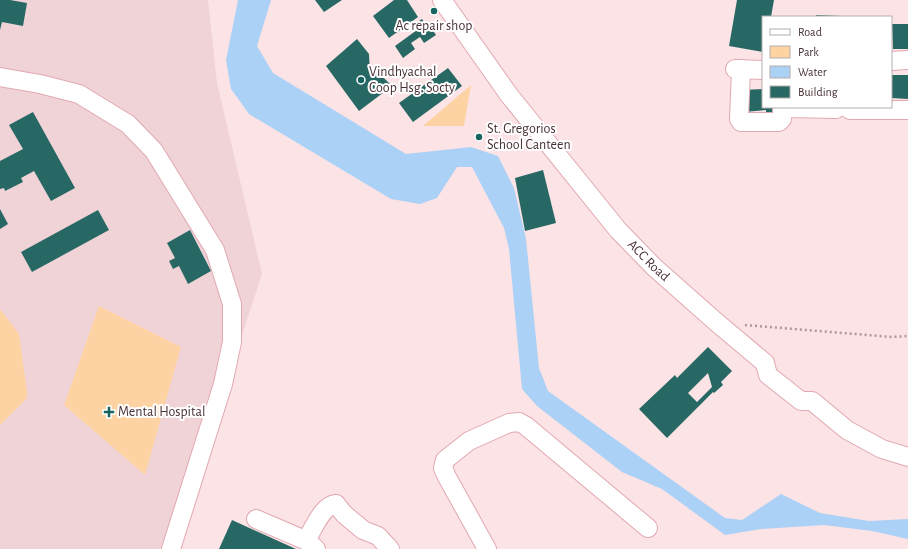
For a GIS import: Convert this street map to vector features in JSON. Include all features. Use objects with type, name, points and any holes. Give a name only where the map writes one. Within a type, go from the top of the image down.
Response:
[{"type":"street","name":"ACC Road","points":[[442,0],[509,94],[618,230],[654,267],[765,363],[768,375],[801,401],[812,401],[847,430],[882,449],[908,458]]},
{"type":"street","points":[[892,61],[908,60]]},
{"type":"street","points":[[762,70],[738,69],[740,122],[779,122],[782,119],[782,110],[785,108],[908,110]]},
{"type":"street","points":[[0,77],[40,84],[79,94],[128,124],[154,151],[215,250],[232,304],[232,342],[223,384],[171,549]]},
{"type":"street","points":[[487,549],[447,478],[443,468],[445,460],[469,441],[509,423],[519,422],[526,426],[648,528]]},
{"type":"street","points":[[312,545],[308,537],[324,510],[331,504],[336,504],[363,530],[378,536],[390,549]]},
{"type":"street","points":[[256,519],[312,545]]},
{"type":"path","points":[[744,324],[908,336]]},
{"type":"shaded area","name":"Mental Hospital","points":[[0,0],[208,0],[217,83],[262,274],[172,549],[0,549]]},
{"type":"green space","points":[[471,85],[464,126],[423,126]]},
{"type":"green space","points":[[99,306],[181,347],[145,475],[64,405]]},
{"type":"green space","points":[[0,309],[19,334],[27,398],[0,425]]},
{"type":"water","points":[[238,0],[271,0],[257,46],[273,73],[406,154],[471,147],[498,156],[514,188],[526,239],[539,368],[548,391],[725,518],[742,520],[781,494],[820,513],[869,521],[908,519],[908,539],[872,531],[824,525],[761,529],[725,535],[662,489],[622,472],[537,406],[522,389],[509,249],[504,228],[472,167],[457,167],[437,198],[420,204],[391,199],[249,114],[231,89],[226,60]]},
{"type":"building","points":[[0,0],[27,3],[23,26],[2,22],[0,30]]},
{"type":"building","points":[[315,0],[342,0],[324,12]]},
{"type":"building","points":[[394,0],[407,0],[418,17],[389,38],[373,16]]},
{"type":"building","points":[[737,0],[774,0],[771,16],[762,16],[762,52],[729,46]]},
{"type":"building","points":[[816,15],[841,16],[816,16]]},
{"type":"building","points":[[422,19],[428,28],[430,26],[436,35],[424,43],[420,37],[411,43],[415,49],[403,58],[395,46],[417,30],[413,25]]},
{"type":"building","points":[[892,24],[908,24],[908,49],[893,49]]},
{"type":"building","name":"Vindhyachal Coop Hsg. Socty","points":[[357,39],[369,54],[370,74],[378,72],[392,86],[359,111],[326,66]]},
{"type":"building","points":[[448,68],[462,86],[413,122],[399,103]]},
{"type":"building","points":[[892,75],[908,75],[908,99],[892,98]]},
{"type":"building","points":[[762,89],[762,108],[776,108],[776,112],[766,112],[766,110],[744,112],[743,104],[749,103],[749,97],[742,90]]},
{"type":"building","points":[[33,112],[75,188],[51,201],[34,171],[21,178],[23,182],[5,191],[4,188],[0,189],[0,161],[23,149],[9,125]]},
{"type":"building","points":[[543,170],[556,223],[525,231],[515,178]]},
{"type":"building","points":[[0,209],[8,224],[0,229]]},
{"type":"building","points":[[98,210],[109,230],[32,272],[21,252]]},
{"type":"building","points":[[190,230],[211,271],[188,284],[179,266],[173,269],[169,261],[175,258],[167,243]]},
{"type":"building","points":[[708,347],[732,371],[721,382],[723,385],[714,393],[713,392],[667,438],[639,409],[675,375],[677,378]],"holes":[[[708,373],[712,387],[697,402],[688,393]]]},
{"type":"building","points":[[232,520],[296,549],[219,549]]},
{"type":"place","name":"Ac repair shop","points":[[434,11]]},
{"type":"place","name":"Vindhyachal Coop Hsg. Socty","points":[[361,80]]},
{"type":"place","name":"St. Gregorios School Canteen","points":[[479,137]]},
{"type":"place","name":"Mental Hospital","points":[[109,412]]}]
